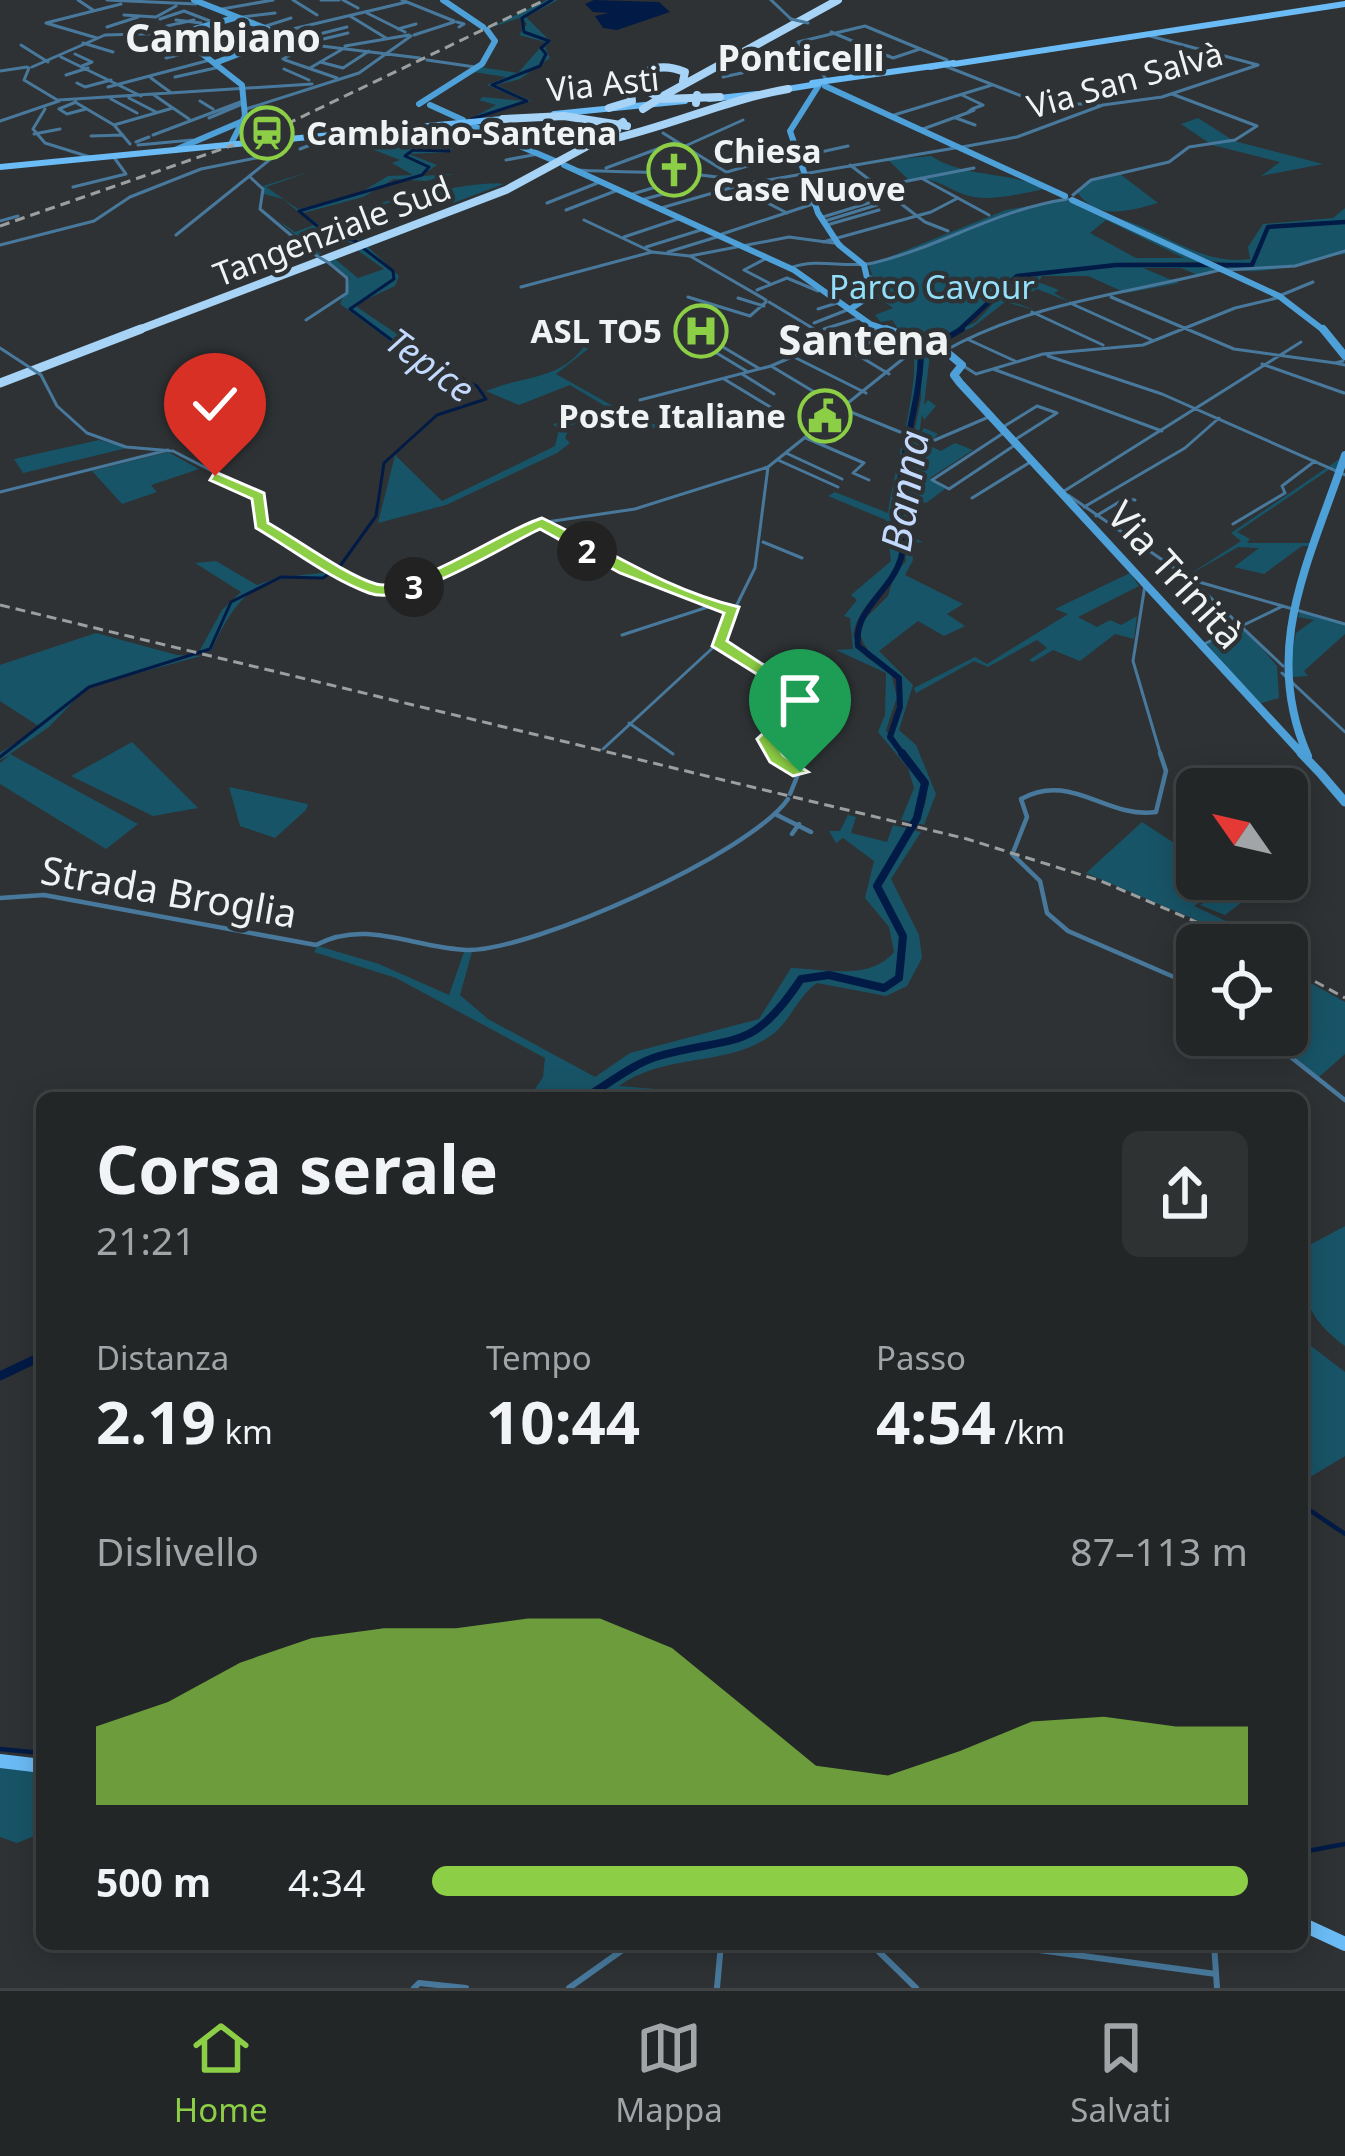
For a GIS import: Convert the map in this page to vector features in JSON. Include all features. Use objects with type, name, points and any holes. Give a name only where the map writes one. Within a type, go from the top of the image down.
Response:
[{"type":"highway","points":[[609,108],[632,101],[629,80],[643,69],[710,62],[840,0]]},
{"type":"highway","points":[[750,94],[721,95],[706,89],[710,75],[751,46]]},
{"type":"highway","name":"Tangenziale Sud","points":[[0,381],[475,202],[567,162],[751,46]]},
{"type":"highway","points":[[503,118],[563,116],[644,127],[683,118],[704,79],[730,61]]},
{"type":"highway","points":[[665,96],[687,78],[685,72],[658,67],[635,81],[638,90],[662,99],[720,97]]},
{"type":"highway","points":[[567,162],[614,137],[682,124],[722,102],[788,89]]},
{"type":"highway","name":"Tangenziale Sud","points":[[0,381],[504,188],[620,126]]},
{"type":"main road","name":"Via Asti","points":[[460,122],[824,85],[1339,3]]},
{"type":"main road","name":"Via Asti","points":[[460,122],[478,125],[503,118],[824,85]]},
{"type":"main road","points":[[0,167],[113,156],[135,145],[175,150],[460,122]]},
{"type":"main road","points":[[0,1761],[36,1765]]},
{"type":"main road","points":[[1310,1925],[1345,1941]]},
{"type":"street","points":[[77,0],[93,11]]},
{"type":"street","points":[[107,0],[121,4]]},
{"type":"street","points":[[155,0],[165,4]]},
{"type":"street","points":[[98,38],[46,23],[121,4],[178,2],[222,9],[273,0]]},
{"type":"street","points":[[293,0],[317,15]]},
{"type":"street","points":[[321,0],[341,0],[358,8]]},
{"type":"street","points":[[443,0],[485,29],[495,48],[478,68],[428,102],[460,122]]},
{"type":"street","points":[[771,0],[791,19],[814,29],[798,41]]},
{"type":"street","points":[[175,77],[405,1],[456,23],[341,48],[310,68]]},
{"type":"street","points":[[158,18],[178,2]]},
{"type":"street","points":[[124,15],[167,17],[194,3]]},
{"type":"street","points":[[190,12],[194,3]]},
{"type":"street","points":[[222,9],[310,44],[478,68]]},
{"type":"street","points":[[293,10],[307,9]]},
{"type":"street","points":[[181,12],[190,12],[233,35]]},
{"type":"street","points":[[181,12],[192,25],[207,25]]},
{"type":"street","points":[[366,12],[411,35]]},
{"type":"street","points":[[106,31],[175,34],[275,13]]},
{"type":"street","points":[[350,16],[386,38]]},
{"type":"street","points":[[0,71],[48,62],[138,17]]},
{"type":"street","points":[[167,17],[207,25]]},
{"type":"street","points":[[158,18],[242,85],[246,104],[238,144]]},
{"type":"street","points":[[261,28],[292,18]]},
{"type":"street","points":[[54,20],[70,24]]},
{"type":"street","points":[[167,26],[178,22]]},
{"type":"street","points":[[398,28],[416,24]]},
{"type":"street","points":[[798,41],[865,26],[992,85],[1045,104],[1102,104]]},
{"type":"street","points":[[287,38],[348,30],[310,44],[286,61],[338,78]]},
{"type":"street","points":[[831,32],[893,58],[920,49]]},
{"type":"street","points":[[163,34],[188,52]]},
{"type":"street","name":"Via San Salvà","points":[[659,208],[744,184],[933,156],[1014,138],[1102,104],[1171,94],[1258,65],[1147,34]]},
{"type":"street","points":[[209,118],[338,78],[372,64],[411,35]]},
{"type":"street","points":[[320,62],[343,68],[398,36]]},
{"type":"street","points":[[798,41],[824,85],[900,116],[1280,297],[1316,322],[1343,360],[1318,366],[1278,354],[1234,349],[1112,297]]},
{"type":"street","points":[[82,43],[113,52]]},
{"type":"street","points":[[21,45],[48,62]]},
{"type":"street","points":[[166,58],[198,50]]},
{"type":"street","points":[[252,50],[263,53]]},
{"type":"street","points":[[66,76],[92,62],[75,54]]},
{"type":"street","points":[[60,57],[114,79],[141,96]]},
{"type":"street","points":[[724,77],[808,59]]},
{"type":"street","points":[[108,87],[215,64]]},
{"type":"street","points":[[372,64],[383,65]]},
{"type":"street","points":[[29,67],[24,80],[59,100],[73,101],[313,83]]},
{"type":"street","points":[[284,69],[313,83]]},
{"type":"street","points":[[148,76],[170,92]]},
{"type":"street","points":[[76,83],[85,88],[114,79]]},
{"type":"street","points":[[814,323],[871,295],[865,264],[837,241],[824,221],[802,173],[790,128],[824,85]]},
{"type":"street","points":[[900,116],[992,85]]},
{"type":"street","points":[[184,91],[193,97]]},
{"type":"street","points":[[790,268],[815,257],[865,264],[989,215],[1069,198],[1091,180],[1167,163],[1189,147],[1235,140],[1256,127],[1171,94]]},
{"type":"street","points":[[153,95],[189,119]]},
{"type":"street","points":[[923,129],[983,104],[962,95]]},
{"type":"street","points":[[129,98],[156,112]]},
{"type":"street","points":[[111,99],[137,113]]},
{"type":"street","points":[[0,121],[45,109],[59,100]]},
{"type":"street","points":[[73,101],[114,125],[135,145],[192,140]]},
{"type":"street","points":[[73,101],[58,109],[68,114],[89,108]]},
{"type":"street","points":[[200,101],[213,110]]},
{"type":"street","points":[[135,145],[213,110],[246,104]]},
{"type":"street","points":[[114,125],[173,108]]},
{"type":"street","points":[[34,134],[45,109]]},
{"type":"street","points":[[956,118],[975,125]]},
{"type":"street","points":[[683,147],[743,120]]},
{"type":"street","points":[[243,122],[258,131]]},
{"type":"street","points":[[175,150],[243,122]]},
{"type":"street","points":[[478,125],[555,161]]},
{"type":"street","points":[[512,142],[550,128]]},
{"type":"street","points":[[34,134],[60,129]]},
{"type":"street","points":[[543,131],[575,143]]},
{"type":"street","points":[[663,133],[744,184]]},
{"type":"street","points":[[34,134],[51,148],[93,158]]},
{"type":"street","points":[[91,136],[123,135]]},
{"type":"street","points":[[300,149],[333,135]]},
{"type":"street","points":[[176,235],[290,141]]},
{"type":"street","points":[[601,170],[676,142]]},
{"type":"street","points":[[576,170],[675,177],[725,173],[848,146]]},
{"type":"street","points":[[0,245],[94,220],[130,197],[201,169],[276,154]]},
{"type":"street","points":[[506,160],[538,154]]},
{"type":"street","points":[[73,187],[126,174],[113,156]]},
{"type":"street","points":[[567,162],[600,182],[790,268],[861,318],[940,348],[973,374]]},
{"type":"street","points":[[850,165],[916,216],[948,231]]},
{"type":"street","points":[[664,254],[815,201],[974,168]]},
{"type":"street","points":[[250,177],[263,189],[260,209],[347,278],[346,293],[306,320]]},
{"type":"street","points":[[921,178],[989,215]]},
{"type":"street","points":[[547,203],[600,182]]},
{"type":"street","points":[[736,186],[787,212]]},
{"type":"street","points":[[629,195],[656,187]]},
{"type":"street","points":[[641,200],[682,188]]},
{"type":"street","points":[[566,210],[618,190]]},
{"type":"street","points":[[584,220],[652,252],[690,256],[786,237],[837,241],[958,198]]},
{"type":"street","points":[[824,221],[877,205],[824,221]]},
{"type":"street","points":[[0,221],[18,216]]},
{"type":"street","points":[[622,238],[681,218]]},
{"type":"street","points":[[642,248],[704,229]]},
{"type":"street","points":[[824,242],[837,241]]},
{"type":"street","points":[[940,348],[1032,312],[1184,283],[1223,268],[1295,266],[1345,251]]},
{"type":"street","points":[[520,287],[652,252]]},
{"type":"street","points":[[690,256],[766,302]]},
{"type":"street","points":[[767,257],[744,270],[771,285]]},
{"type":"street","points":[[754,291],[787,278],[816,286]]},
{"type":"street","points":[[962,365],[954,374],[958,381],[1042,354],[1154,341],[1313,282]]},
{"type":"street","points":[[688,297],[751,316],[766,302]]},
{"type":"street","points":[[738,298],[766,302],[814,323],[831,340],[889,374]]},
{"type":"street","points":[[818,309],[843,301]]},
{"type":"street","points":[[1070,303],[1154,341]]},
{"type":"street","points":[[1032,312],[1106,347]]},
{"type":"street","points":[[824,329],[861,318]]},
{"type":"street","points":[[843,346],[880,329]]},
{"type":"street","points":[[857,355],[880,329]]},
{"type":"street","points":[[967,339],[1015,361]]},
{"type":"street","points":[[640,400],[771,366],[831,340]]},
{"type":"street","points":[[0,348],[40,375],[57,406],[82,430],[121,446],[168,450],[259,496],[261,525],[376,591],[424,585],[461,559],[542,522],[635,509],[768,467],[925,342]]},
{"type":"street","points":[[1301,342],[1065,495],[1193,580],[1242,622],[1345,732]]},
{"type":"street","points":[[723,347],[760,369]]},
{"type":"street","points":[[710,350],[774,394]]},
{"type":"street","points":[[1042,354],[1196,408],[1342,474]]},
{"type":"street","points":[[793,356],[866,393]]},
{"type":"street","points":[[1262,364],[1344,393]]},
{"type":"street","points":[[771,366],[844,410],[900,432]]},
{"type":"street","points":[[992,368],[1162,431]]},
{"type":"street","points":[[724,379],[777,411]]},
{"type":"street","name":"Via Trinità","points":[[958,381],[1345,802]]},
{"type":"street","points":[[803,415],[825,399]]},
{"type":"street","points":[[1037,406],[1057,412],[1014,442],[949,489],[932,479],[1037,406]]},
{"type":"street","points":[[935,440],[991,416]]},
{"type":"street","points":[[1084,507],[1185,448],[1219,418]]},
{"type":"street","points":[[806,438],[864,463],[853,473],[869,481]]},
{"type":"street","points":[[0,492],[168,450]]},
{"type":"street","points":[[786,453],[842,479]]},
{"type":"street","points":[[1299,749],[1282,669],[1293,607],[1345,454]]},
{"type":"street","points":[[778,460],[838,487]]},
{"type":"street","points":[[972,498],[1032,461]]},
{"type":"street","points":[[1234,524],[1286,492],[1281,486],[1316,461]]},
{"type":"street","points":[[603,749],[718,643],[754,572],[768,467]]},
{"type":"street","points":[[1096,516],[1124,499],[1135,500]]},
{"type":"street","points":[[542,522],[559,537],[711,606],[734,610]]},
{"type":"street","points":[[760,541],[802,558]]},
{"type":"street","points":[[1193,580],[1345,624]]},
{"type":"street","points":[[1145,585],[1133,661],[1166,766],[1156,812],[1142,815],[1089,794],[1038,789],[1022,798],[1027,817],[1013,852],[1040,881],[1049,915],[1090,946],[1176,978]]},
{"type":"street","points":[[622,635],[711,606]]},
{"type":"street","points":[[1202,646],[1242,622],[1293,607]]},
{"type":"street","name":"Strada Broglia","points":[[0,898],[34,894],[316,945],[342,930],[440,947],[485,949],[581,921],[777,815],[789,796],[800,772],[776,758],[766,739],[800,709],[795,689],[718,643]]},
{"type":"street","points":[[627,723],[673,754]]},
{"type":"street","points":[[777,815],[811,832]]},
{"type":"street","points":[[792,834],[799,824]]},
{"type":"street","points":[[1289,1056],[1345,1100]]},
{"type":"street","points":[[569,1988],[623,1950]]},
{"type":"street","points":[[717,1988],[720,1950]]},
{"type":"street","points":[[877,1950],[916,1988]]},
{"type":"street","points":[[1039,1950],[1216,1974]]},
{"type":"street","points":[[1214,1950],[1217,1988]]},
{"type":"street","points":[[414,1988],[418,1983],[465,1988]]},
{"type":"green space","points":[[546,0],[558,0],[526,17],[551,42],[545,47],[550,58],[520,79],[497,85],[531,101],[476,119],[482,130],[458,136],[450,152],[409,154],[437,165],[421,176],[453,174],[426,181],[394,179],[363,197],[303,213],[326,230],[346,219],[331,229],[360,239],[351,243],[325,233],[306,238],[322,253],[318,255],[278,220],[295,232],[314,225],[283,199],[264,194],[263,186],[312,171],[266,187],[298,209],[355,196],[388,176],[413,175],[392,163],[400,160],[364,146],[368,143],[363,140],[412,132],[438,141],[455,136],[458,126],[496,105],[479,100],[483,97],[523,101],[487,85],[506,77],[473,72],[480,67],[518,73],[545,42],[519,35],[527,24],[522,17],[487,29]]},
{"type":"green space","points":[[1198,118],[1234,141],[1323,164],[1261,176],[1280,162],[1212,145],[1181,124]]},
{"type":"green space","points":[[931,156],[959,168],[1046,189],[976,197],[933,181],[909,180],[888,160]]},
{"type":"green space","points":[[1120,174],[1158,203],[1125,211],[1104,210],[1077,192],[1093,180]]},
{"type":"green space","points":[[504,184],[453,203],[440,197],[414,196]]},
{"type":"green space","points":[[518,189],[368,247],[399,276],[395,286],[354,305],[434,359],[402,350],[340,304],[350,278],[329,261],[335,259],[358,278],[384,269],[357,250]]},
{"type":"green space","points":[[414,196],[386,204],[346,219],[390,200]]},
{"type":"green space","name":"Parco Cavour","points":[[1075,201],[1205,262],[1117,263],[1017,275],[998,286],[970,323],[931,342],[901,333],[892,320],[881,322],[875,315],[893,308],[879,298],[869,265],[1006,210]],"holes":[[[1106,220],[1184,258],[1136,258],[1090,233]]]},
{"type":"green space","points":[[1345,208],[1345,221],[1336,225],[1345,223],[1345,254],[1250,271],[1219,265],[1233,264],[1211,261],[1117,218],[1198,252],[1232,260],[1250,259],[1248,247],[1263,224],[1333,218]]},
{"type":"green space","points":[[1208,264],[1214,270],[1200,276],[1181,268],[1143,268],[1179,283],[1126,293],[1088,276],[1042,276],[1038,282],[1059,290],[1054,293],[1070,302],[1037,289],[1013,302],[1035,310],[1005,302],[973,327],[933,343],[976,322],[1017,278],[1130,265]]},
{"type":"green space","points":[[573,324],[571,338],[588,349],[556,374],[613,406],[618,419],[682,428],[745,426],[668,430],[590,417],[570,426],[565,438],[570,443],[557,453],[446,505],[378,523],[395,455],[442,501],[555,446],[559,430],[553,424],[605,406],[570,385],[519,405],[486,391],[563,366],[583,348],[568,339],[565,329]]},
{"type":"green space","points":[[923,343],[928,344],[917,354],[917,392],[899,483],[899,557],[860,615],[853,636],[866,657],[891,673],[897,697],[886,730],[920,780],[913,822],[901,820],[914,788],[908,768],[878,732],[885,715],[886,673],[836,650],[853,649],[850,618],[844,616],[857,600],[851,595],[891,561],[886,520],[828,496],[835,492],[888,513],[909,407],[913,354]]},
{"type":"green space","points":[[931,346],[924,405],[928,400],[936,406],[924,420],[922,414],[919,435],[924,428],[938,434],[928,445],[941,451],[955,443],[973,450],[930,478],[945,489],[926,503],[910,498],[910,536],[923,542],[911,543],[913,560],[905,575],[963,604],[947,614],[965,626],[944,636],[918,621],[879,651],[913,685],[899,730],[916,745],[936,794],[924,825],[917,823],[927,794],[925,783],[890,731],[902,708],[901,678],[868,650],[859,625],[888,596],[895,573],[906,561],[902,492],[921,399],[921,358]]},
{"type":"green space","points":[[99,440],[127,448],[23,473],[14,459]]},
{"type":"green space","points":[[168,452],[199,469],[151,485],[157,492],[122,504],[92,471]]},
{"type":"green space","points":[[1341,458],[1338,469],[1330,469],[1237,532],[1250,539],[1247,543],[1313,546],[1302,546],[1264,574],[1234,567],[1259,548],[1238,547],[1187,576],[1241,541],[1231,533]]},
{"type":"green space","points":[[216,561],[257,585],[339,571],[322,578],[263,585],[232,612],[211,651],[200,650],[222,610],[241,592],[195,563]]},
{"type":"green space","points":[[1130,573],[1139,586],[1078,617],[1097,627],[1110,620],[1121,625],[1137,616],[1134,639],[1115,634],[1080,661],[1053,650],[1033,662],[1029,660],[1047,648],[1037,640],[988,667],[974,661],[916,693],[914,688],[975,657],[987,664],[1068,614],[1055,609]]},
{"type":"green space","points":[[1300,611],[1345,625],[1345,634],[1304,671],[1308,676],[1294,677],[1287,671],[1296,633],[1314,620],[1298,617]]},
{"type":"green space","points":[[1241,624],[1277,666],[1279,698],[1258,704],[1207,644]]},
{"type":"green space","points":[[96,633],[177,655],[201,656],[87,687],[49,727],[10,754],[138,824],[106,849],[0,784],[0,763],[10,755],[0,760],[0,753],[40,727],[0,701],[0,665]]},
{"type":"green space","points":[[132,742],[198,808],[153,816],[71,776]]},
{"type":"green space","points":[[229,787],[308,804],[275,838],[240,826]]},
{"type":"green space","points":[[848,815],[856,817],[851,833],[887,842],[893,825],[921,832],[891,879],[919,935],[922,958],[907,986],[886,996],[817,983],[773,1034],[755,1045],[657,1068],[619,1086],[657,1092],[533,1092],[543,1077],[545,1058],[396,978],[314,952],[318,946],[379,964],[449,995],[464,952],[472,952],[460,995],[488,1019],[595,1077],[630,1053],[759,1019],[791,968],[860,970],[894,952],[889,927],[865,898],[874,861],[843,838],[836,843],[829,831],[840,831]]},
{"type":"green space","points":[[1142,822],[1176,844],[1176,900],[1203,900],[1194,906],[1232,924],[1206,924],[1086,873]]},
{"type":"green space","points":[[1209,900],[1245,900],[1225,915],[1200,905]]},
{"type":"green space","points":[[1308,982],[1345,1002],[1345,1054],[1319,1077],[1292,1056],[1308,1056]]},
{"type":"green space","points":[[1345,1226],[1345,1346],[1322,1326],[1309,1304],[1308,1246]]},
{"type":"green space","points":[[1308,1344],[1345,1372],[1345,1456],[1308,1478]]},
{"type":"green space","points":[[0,1767],[36,1771],[36,1835],[17,1843],[0,1837]]},
{"type":"shaded area","points":[[594,0],[659,2],[670,12],[617,30],[603,28],[595,16],[609,13],[593,12],[585,4]]},
{"type":"waterway","name":"Tepice","points":[[472,119],[527,101],[492,85],[540,66],[546,54],[541,48],[549,41],[524,32],[522,18],[552,0]]},
{"type":"waterway","name":"Tepice","points":[[356,241],[322,230],[299,211],[422,175],[429,167],[405,156],[413,150],[449,151],[447,141],[463,128]]},
{"type":"waterway","name":"Banna","points":[[957,332],[1017,276],[1116,265],[1252,265],[1268,227],[1345,222]]},
{"type":"waterway","name":"Tepice","points":[[0,757],[89,687],[210,649],[231,602],[281,577],[323,578],[340,566],[376,516],[384,463],[437,415],[486,399],[477,386],[405,350],[350,309],[394,279],[393,271],[363,248]]},
{"type":"waterway","name":"Banna","points":[[957,332],[962,329]]},
{"type":"waterway","name":"Banna","points":[[904,756],[890,737],[900,707],[899,678],[858,646],[858,633],[901,558],[899,492],[921,353],[957,332]]},
{"type":"waterway","name":"Banna","points":[[595,1092],[650,1059],[755,1030],[801,979],[829,975],[884,988],[899,978],[903,936],[877,886],[917,818],[925,783],[902,753]]},
{"type":"waterway","points":[[600,1089],[612,1092]]},
{"type":"waterway","name":"Banna","points":[[0,1376],[36,1359]]},
{"type":"waterway","points":[[1308,1509],[1345,1534]]},
{"type":"waterway","points":[[0,1749],[36,1752]]},
{"type":"waterway","points":[[1308,1851],[1345,1844]]},
{"type":"railway","points":[[0,226],[268,133],[545,0]]},
{"type":"railway","points":[[0,605],[967,839],[1101,881],[1201,924]]},
{"type":"railway","points":[[1308,978],[1345,998]]},
{"type":"place","name":"Cambiano-Santena","points":[[267,133]]},
{"type":"place","name":"Chiesa Case Nuove","points":[[674,170]]},
{"type":"place","name":"ASL TO5","points":[[701,331]]},
{"type":"place","name":"Poste Italiane","points":[[825,416]]},
{"type":"district","name":"Cambiano","points":[[223,38]]},
{"type":"district","name":"Ponticelli","points":[[801,58]]},
{"type":"district","name":"Santena","points":[[864,340]]},
{"type":"route","points":[[215,476],[259,496],[261,525],[376,591],[427,584],[461,559],[542,522],[556,536],[626,570],[706,605],[734,610],[718,643],[792,685],[800,709],[766,739],[776,758],[800,772]]}]
